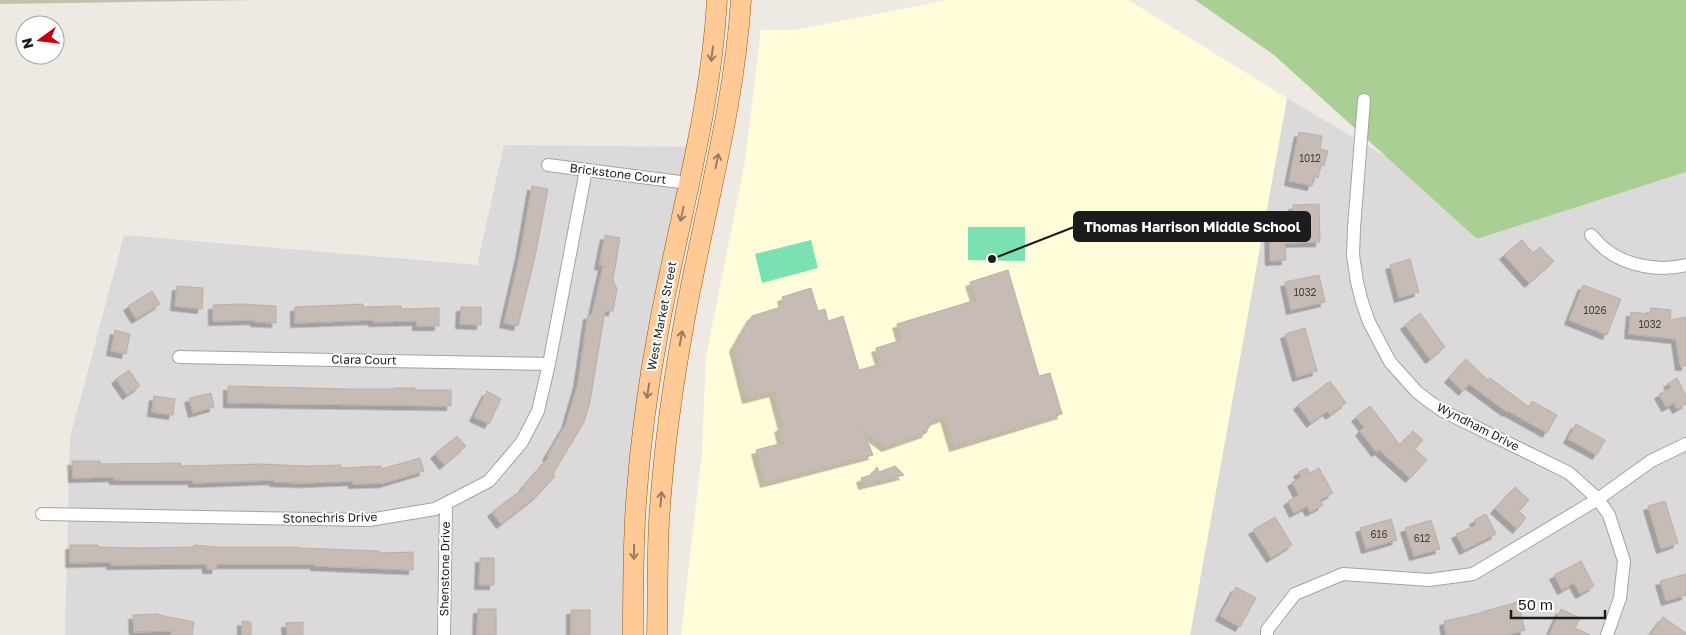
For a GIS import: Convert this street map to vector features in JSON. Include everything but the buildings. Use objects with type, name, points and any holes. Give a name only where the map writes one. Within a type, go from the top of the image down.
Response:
[{"type":"main road","name":"West Market Street","points":[[633,635],[636,504],[644,423],[658,328],[710,72],[717,0]]},
{"type":"main road","name":"West Market Street","points":[[657,635],[659,522],[669,416],[689,294],[731,90],[737,46],[740,0]]},
{"type":"street","name":"Wyndham Drive","points":[[1364,100],[1353,255],[1357,282],[1369,322],[1390,362],[1417,392],[1443,411],[1569,473],[1598,499],[1609,515],[1624,561],[1620,598],[1607,635]]},
{"type":"street","name":"Brickstone Court","points":[[548,165],[688,183]]},
{"type":"street","name":"Stonechris Drive","points":[[42,514],[369,520],[435,509],[489,481],[522,442],[538,411],[549,364],[586,170]]},
{"type":"street","points":[[1591,235],[1605,249],[1626,260],[1646,267],[1661,268],[1686,265]]},
{"type":"street","name":"Clara Court","points":[[179,357],[549,364]]},
{"type":"street","points":[[1267,635],[1267,630],[1295,594],[1343,574],[1429,580],[1473,574],[1598,499],[1651,461],[1686,444]]},
{"type":"street","name":"Shenstone Drive","points":[[444,635],[446,504]]},
{"type":"shaded area","points":[[0,0],[262,0],[0,4]]},
{"type":"shaded area","points":[[948,0],[1128,0],[1287,98],[1190,635],[681,635],[702,452],[706,357],[745,161],[761,30],[795,30]]},
{"type":"shaded area","points":[[1287,98],[1393,161],[1477,239],[1686,172],[1686,635],[1190,635]]},
{"type":"shaded area","points":[[504,145],[695,147],[666,289],[633,635],[65,635],[70,438],[124,235],[477,265]]},
{"type":"green space","points":[[1195,0],[1686,0],[1686,172],[1477,239],[1274,55]]},
{"type":"green space","points":[[968,227],[1025,227],[1025,261],[968,260]]},
{"type":"green space","points":[[811,240],[818,268],[762,283],[755,254]]},
{"type":"place","name":"Thomas Harrison Middle School","points":[[992,259]]}]
